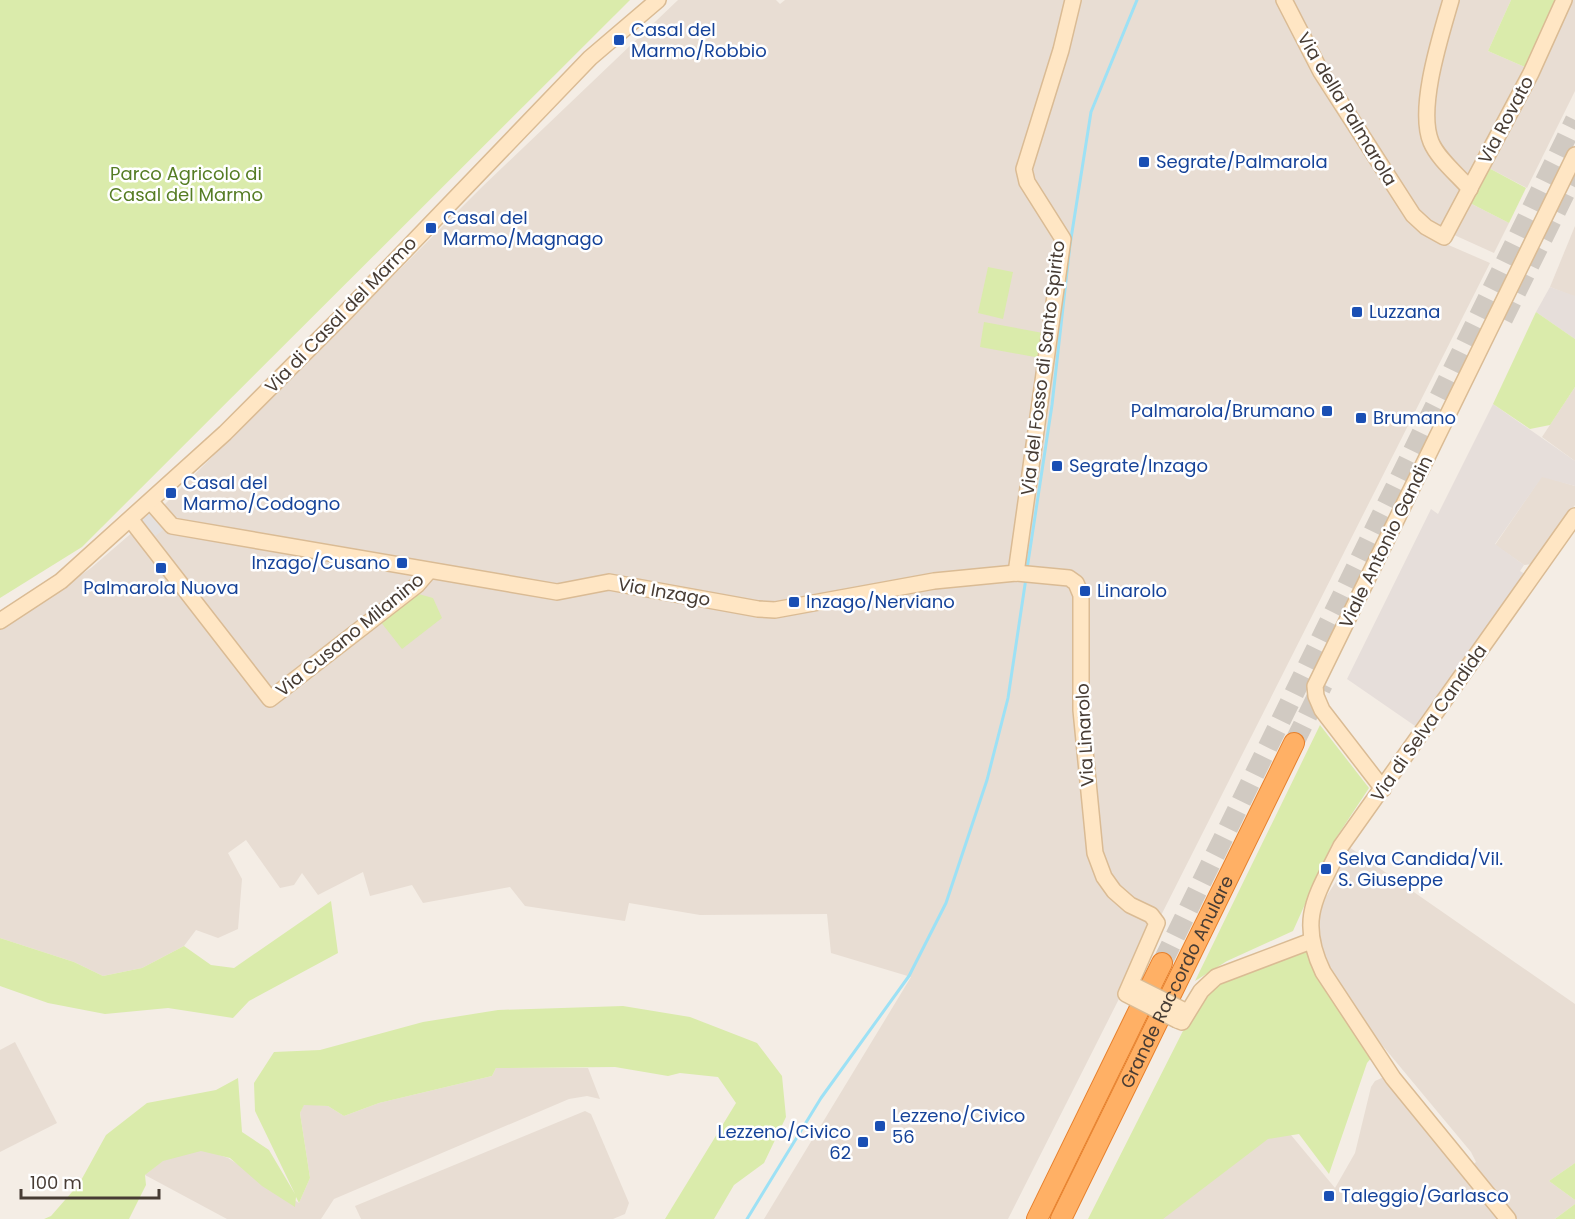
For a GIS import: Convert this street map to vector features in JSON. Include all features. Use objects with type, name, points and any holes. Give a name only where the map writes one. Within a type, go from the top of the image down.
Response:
[{"type":"highway","name":"Grande Raccordo Anulare","points":[[1061,1219],[1294,743]]},
{"type":"highway","name":"Grande Raccordo Anulare","points":[[1037,1219],[1162,963]]},
{"type":"street","name":"Via di Casal del Marmo","points":[[131,520],[225,433],[343,315],[590,58],[658,0]]},
{"type":"street","name":"Via del Fosso di Santo Spirito","points":[[1016,573],[1063,239],[1027,182],[1024,168],[1061,50],[1073,0]]},
{"type":"street","name":"Via della Palmarola","points":[[1284,0],[1321,72],[1413,215],[1426,228],[1444,237]]},
{"type":"street","points":[[1450,0],[1430,87],[1429,135],[1436,150],[1470,189]]},
{"type":"street","name":"Via Rovato","points":[[1444,237],[1531,73],[1564,0]]},
{"type":"street","name":"Viale Antonio Gandin","points":[[1383,789],[1322,710],[1316,696],[1315,686],[1575,155]]},
{"type":"street","name":"Via Inzago","points":[[151,502],[172,526],[557,592],[614,582],[767,610],[951,579],[1016,573]]},
{"type":"street","name":"Via di Selva Candida","points":[[1311,941],[1311,917],[1320,888],[1341,846],[1575,516]]},
{"type":"street","points":[[0,621],[61,582],[131,520]]},
{"type":"street","name":"Via Cusano Milanino","points":[[131,520],[270,699],[417,585],[429,571]]},
{"type":"street","name":"Via Linarolo","points":[[1016,573],[1069,578],[1076,583],[1080,592],[1081,710],[1095,853],[1109,885],[1156,922],[1156,928],[1131,990],[1182,1016],[1203,987],[1216,977],[1311,941]]},
{"type":"street","points":[[1311,941],[1323,972],[1393,1078],[1508,1219]]},
{"type":"shaded area","points":[[678,0],[776,0],[780,4],[785,0],[1276,0],[1339,115],[1413,225],[1437,240],[1490,263],[1008,1219],[764,1219],[911,977],[831,953],[827,914],[700,915],[629,903],[625,921],[525,906],[510,887],[423,903],[412,885],[370,896],[363,872],[318,895],[302,873],[294,885],[280,888],[246,840],[228,853],[242,879],[238,929],[218,938],[196,930],[184,946],[142,968],[103,976],[74,962],[0,938],[0,630],[91,568],[163,506],[483,186]]},
{"type":"shaded area","points":[[1291,0],[1445,0],[1422,89],[1425,147],[1464,189],[1441,228],[1431,225],[1415,210],[1363,130]]},
{"type":"shaded area","points":[[1456,0],[1511,0],[1488,51],[1527,68],[1471,178],[1464,175],[1437,141],[1432,82]]},
{"type":"shaded area","points":[[1571,0],[1575,0],[1575,91],[1527,188],[1487,167]]},
{"type":"shaded area","points":[[1468,202],[1509,223],[1494,253],[1452,234]]},
{"type":"shaded area","points":[[1575,226],[1575,297],[1550,287]]},
{"type":"shaded area","points":[[1550,287],[1575,296],[1575,339],[1536,312]]},
{"type":"shaded area","points":[[1575,387],[1575,461],[1542,437]]},
{"type":"shaded area","points":[[1493,404],[1575,461],[1575,486],[1542,477],[1495,544],[1524,565],[1520,571],[1525,574],[1418,728],[1347,679],[1431,509],[1438,514]]},
{"type":"shaded area","points":[[1542,476],[1575,486],[1575,505],[1533,564],[1524,565],[1495,545]]},
{"type":"shaded area","points":[[153,507],[169,525],[152,539],[137,521]]},
{"type":"shaded area","points":[[1349,847],[1575,1004],[1575,1163],[1549,1181],[1575,1200],[1575,1204],[1555,1219],[1091,1219],[1197,1022],[1335,1188],[1355,1153],[1371,1087],[1375,1081],[1384,1077],[1462,1174],[1476,1162],[1471,1152],[1362,1021],[1323,960],[1316,921],[1324,900],[1337,880],[1340,863]]},
{"type":"shaded area","points":[[15,1042],[57,1123],[0,1152],[0,1050]]},
{"type":"shaded area","points":[[496,1068],[588,1068],[600,1099],[587,1096],[569,1099],[334,1199],[321,1219],[227,1219],[145,1175],[163,1160],[201,1149],[228,1158],[299,1203],[310,1178],[300,1113],[304,1104],[328,1106],[344,1116],[379,1103],[492,1076]]},
{"type":"shaded area","points":[[585,1111],[591,1114],[629,1203],[625,1214],[613,1219],[361,1219],[355,1206]]},
{"type":"green space","name":"Parco Agricolo di Casal del Marmo","points":[[0,0],[630,0],[82,547],[0,598]]},
{"type":"green space","points":[[1511,0],[1558,0],[1527,68],[1488,51]]},
{"type":"green space","points":[[1487,167],[1526,188],[1509,223],[1468,202]]},
{"type":"green space","points":[[988,267],[1013,272],[1003,319],[978,313]]},
{"type":"green space","points":[[1536,312],[1575,339],[1575,387],[1550,425],[1530,429],[1493,404]]},
{"type":"green space","points":[[984,322],[1043,333],[1040,358],[980,347]]},
{"type":"green space","points":[[415,593],[433,598],[442,618],[402,649],[380,621]]},
{"type":"green space","points":[[1320,725],[1369,788],[1332,844],[1293,931],[1227,961],[1195,981]]},
{"type":"green space","points":[[331,901],[338,953],[249,1001],[233,1018],[168,1008],[105,1014],[48,1003],[0,986],[0,938],[74,962],[103,976],[142,968],[184,946],[211,965],[234,968]]},
{"type":"green space","points":[[1306,946],[1373,1056],[1367,1063],[1329,1174],[1299,1134],[1268,1139],[1163,1219],[1088,1219],[1186,1025],[1209,990],[1229,976]]},
{"type":"green space","points":[[623,1006],[690,1017],[757,1043],[782,1076],[786,1117],[764,1163],[734,1185],[714,1219],[665,1219],[736,1103],[718,1077],[680,1073],[668,1076],[615,1067],[496,1068],[492,1076],[379,1103],[344,1116],[328,1106],[304,1105],[300,1113],[310,1178],[299,1203],[296,1197],[295,1207],[262,1186],[230,1158],[201,1151],[163,1161],[145,1175],[146,1185],[129,1219],[44,1219],[51,1216],[79,1184],[106,1135],[147,1103],[216,1090],[238,1078],[242,1132],[269,1150],[295,1194],[255,1111],[254,1083],[274,1052],[320,1050],[423,1022],[498,1010]]},
{"type":"green space","points":[[1575,1163],[1575,1200],[1549,1181]]},
{"type":"green space","points":[[1575,1204],[1575,1219],[1555,1219]]},
{"type":"waterway","points":[[1027,569],[1052,405],[1070,245],[1091,112],[1137,0]]},
{"type":"waterway","points":[[747,1219],[821,1098],[909,976],[946,903],[987,780],[1008,698],[1026,578]]},
{"type":"tunnel","points":[[1162,963],[1575,120]]},
{"type":"tunnel","points":[[1503,319],[1575,173]]},
{"type":"tunnel","points":[[1294,743],[1323,684]]},
{"type":"place","name":"Casal del Marmo/Robbio","points":[[619,40]]},
{"type":"place","name":"Segrate/Palmarola","points":[[1144,162]]},
{"type":"place","name":"Casal del Marmo/Magnago","points":[[431,228]]},
{"type":"place","name":"Luzzana","points":[[1357,312]]},
{"type":"place","name":"Palmarola/Brumano","points":[[1327,411]]},
{"type":"place","name":"Brumano","points":[[1361,418]]},
{"type":"place","name":"Segrate/Inzago","points":[[1057,466]]},
{"type":"place","name":"Casal del Marmo/Codogno","points":[[171,493]]},
{"type":"place","name":"Inzago/Cusano","points":[[402,563]]},
{"type":"place","name":"Palmarola Nuova","points":[[161,568]]},
{"type":"place","name":"Linarolo","points":[[1085,591]]},
{"type":"place","name":"Inzago/Nerviano","points":[[794,602]]},
{"type":"place","name":"Selva Candida/Vil. S. Giuseppe","points":[[1326,869]]},
{"type":"place","name":"Lezzeno/Civico 56","points":[[880,1126]]},
{"type":"place","name":"Lezzeno/Civico 62","points":[[863,1142]]},
{"type":"place","name":"Taleggio/Garlasco","points":[[1329,1196]]}]
